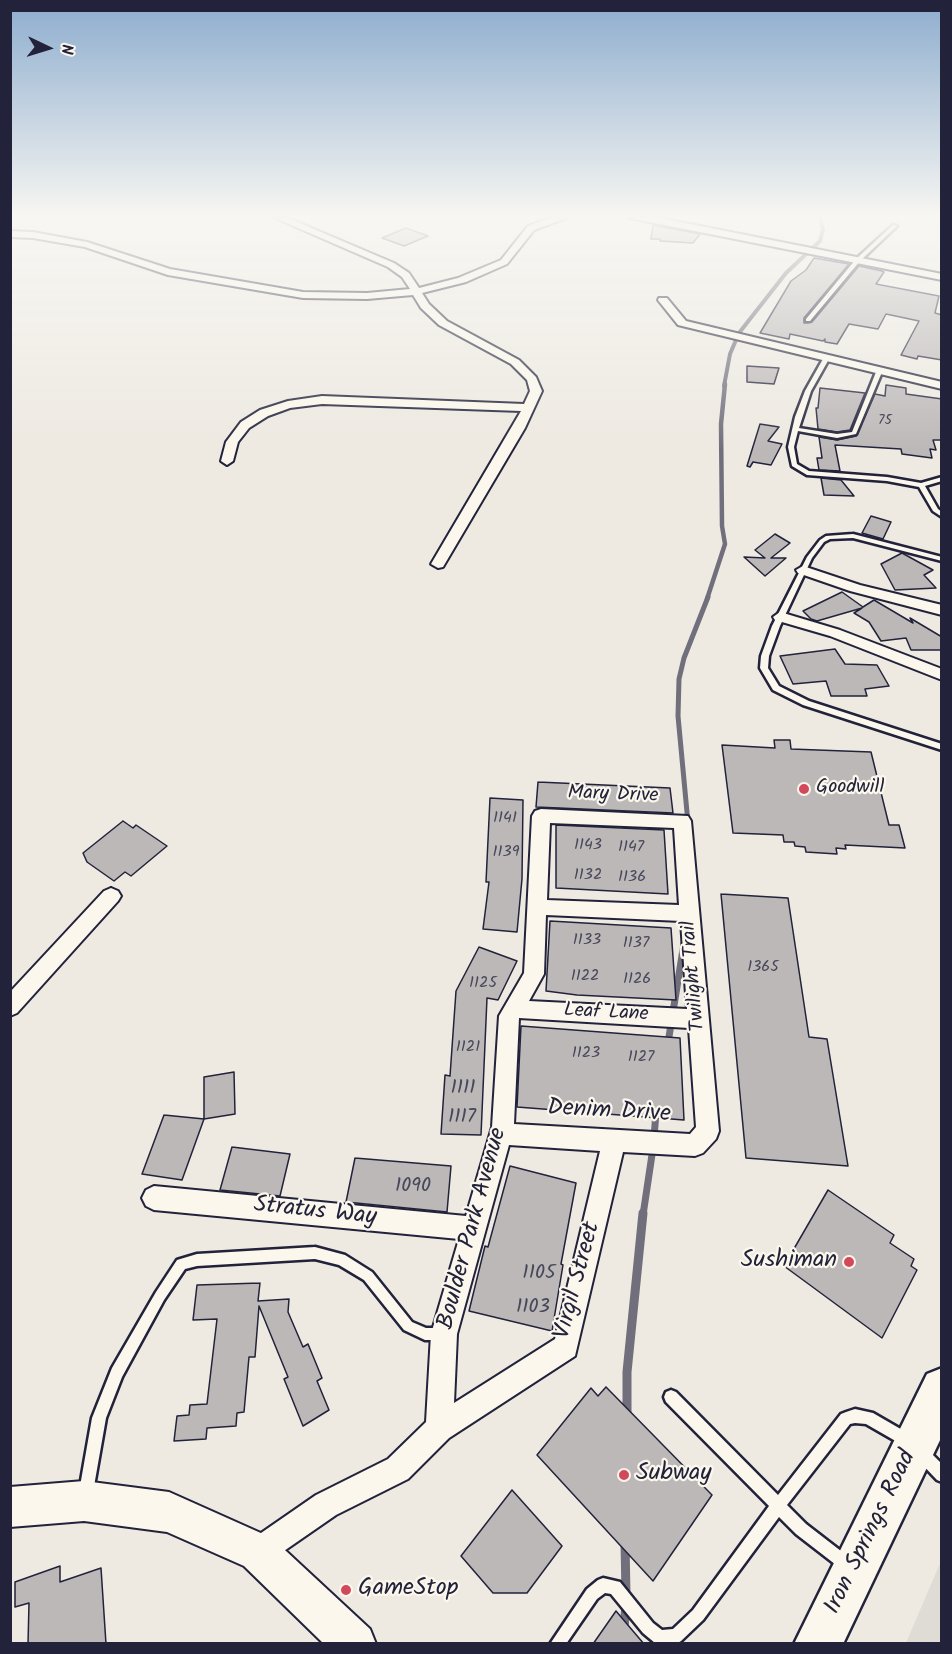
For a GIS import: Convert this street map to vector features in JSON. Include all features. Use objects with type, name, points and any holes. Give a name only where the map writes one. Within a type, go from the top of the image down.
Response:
[{"type":"main road","name":"Iron Springs Road","points":[[818,1644],[854,1570],[928,1460],[942,1389]]},
{"type":"street","points":[[315,295],[377,295]]},
{"type":"street","points":[[418,295],[442,323],[515,362],[532,379],[536,391],[519,428],[438,564]]},
{"type":"street","points":[[663,300],[682,323],[826,360],[942,386]]},
{"type":"street","points":[[227,461],[232,442],[245,425],[264,413],[288,405],[322,400],[527,408]]},
{"type":"street","points":[[803,570],[855,588],[942,610]]},
{"type":"street","points":[[780,617],[835,633],[942,675]]},
{"type":"street","name":"Mary Drive","points":[[541,816],[682,821]]},
{"type":"street","name":"Boulder Park Avenue","points":[[439,1428],[444,1334],[501,1134],[508,1016],[534,974],[541,816]]},
{"type":"street","name":"Twilight Trail","points":[[682,821],[708,1131]]},
{"type":"street","points":[[10,1007],[111,896]]},
{"type":"street","points":[[537,907],[690,913]]},
{"type":"street","name":"Leaf Lane","points":[[513,1009],[699,1019]]},
{"type":"street","name":"Denim Drive","points":[[501,1134],[695,1145],[708,1131]]},
{"type":"street","name":"Virgil Street","points":[[439,1428],[566,1347],[614,1140]]},
{"type":"street","name":"Stratus Way","points":[[154,1198],[475,1229]]},
{"type":"street","points":[[258,1552],[326,1505],[398,1469],[439,1428]]},
{"type":"street","points":[[10,1507],[84,1501],[169,1512],[258,1552],[355,1644]]},
{"type":"lane","points":[[808,320],[829,295]]},
{"type":"lane","points":[[826,360],[808,392],[795,429],[790,447],[794,465],[799,470],[821,475],[887,479],[921,485],[942,479]]},
{"type":"lane","points":[[795,429],[837,436],[854,433],[879,372]]},
{"type":"lane","points":[[921,485],[935,510],[942,515]]},
{"type":"lane","points":[[942,559],[880,542],[838,536],[828,537],[822,541],[803,570],[780,617],[765,656],[765,668],[776,688],[806,704],[942,747]]},
{"type":"lane","points":[[84,1501],[99,1418],[117,1373],[160,1296],[182,1264],[197,1260],[315,1253],[341,1259],[368,1276],[408,1326],[425,1334],[444,1334]]},
{"type":"lane","points":[[671,1396],[801,1529],[854,1570]]},
{"type":"lane","points":[[557,1644],[591,1594],[603,1585],[615,1587],[648,1628],[660,1638],[675,1636],[698,1615],[778,1506],[846,1419],[855,1416],[868,1418],[928,1460]]},
{"type":"shaded area","points":[[941,1561],[941,1643],[906,1643]]},
{"type":"building","points":[[783,295],[823,295],[804,318],[804,323],[812,322],[835,295],[935,295],[939,296],[935,313],[942,315],[942,360],[918,356],[917,359],[901,355],[919,321],[886,314],[878,329],[849,324],[837,344],[825,342],[825,339],[823,341],[790,334],[789,339],[760,333]]},
{"type":"building","points":[[747,366],[779,368],[774,384],[747,382]]},
{"type":"building","points":[[886,385],[906,388],[906,394],[942,399],[942,440],[933,440],[936,450],[930,449],[932,458],[902,454],[901,449],[835,445],[840,471],[819,470],[817,458],[822,458],[819,437],[837,440],[856,436],[875,394],[885,396]]},
{"type":"building","points":[[820,388],[865,393],[850,430],[837,432],[818,429],[816,408],[818,408]]},
{"type":"building","points":[[760,424],[779,427],[768,441],[782,444],[771,465],[753,462],[750,467],[747,466]]},
{"type":"building","points":[[821,478],[841,480],[854,496],[824,495]]},
{"type":"building","points":[[871,516],[891,522],[883,539],[862,533]]},
{"type":"building","points":[[775,534],[790,543],[771,558],[786,558],[765,576],[744,557],[765,558],[755,550]]},
{"type":"building","points":[[902,553],[933,570],[924,575],[936,588],[895,590],[881,564]]},
{"type":"building","points":[[842,592],[863,607],[874,600],[913,623],[910,618],[942,637],[942,650],[911,650],[906,638],[881,641],[869,622],[854,613],[862,608],[817,621],[811,619],[803,611]]},
{"type":"building","points":[[835,649],[845,664],[877,665],[889,686],[865,689],[867,696],[831,696],[826,681],[793,684],[780,656]]},
{"type":"building","name":"Goodwill","points":[[774,740],[790,740],[791,749],[871,752],[889,825],[899,825],[905,848],[845,845],[846,849],[836,848],[837,854],[806,852],[805,847],[795,846],[794,842],[784,842],[783,835],[733,833],[722,745],[775,748]]},
{"type":"building","points":[[538,782],[670,788],[673,813],[536,807]]},
{"type":"building","points":[[490,798],[523,800],[522,879],[517,932],[483,929],[489,882],[486,882]]},
{"type":"building","points":[[123,821],[133,828],[136,825],[167,846],[131,876],[125,872],[114,881],[87,862],[83,853]]},
{"type":"building","points":[[556,825],[664,830],[668,894],[556,888]]},
{"type":"building","points":[[721,894],[788,898],[809,1037],[827,1039],[848,1166],[746,1158]]},
{"type":"building","points":[[550,921],[671,928],[676,1000],[577,995],[546,991]]},
{"type":"building","points":[[479,947],[517,961],[498,1000],[487,998],[481,1135],[441,1134],[445,1075],[450,1076],[456,991]]},
{"type":"building","points":[[521,1026],[680,1038],[684,1120],[517,1107]]},
{"type":"building","points":[[234,1072],[235,1114],[204,1119],[204,1077]]},
{"type":"building","points":[[164,1115],[204,1119],[182,1180],[142,1174]]},
{"type":"building","points":[[232,1147],[290,1154],[280,1196],[220,1190]]},
{"type":"building","points":[[355,1158],[451,1166],[447,1212],[346,1202]]},
{"type":"building","points":[[510,1166],[576,1183],[561,1264],[563,1265],[552,1331],[469,1311],[485,1246],[488,1247]]},
{"type":"building","name":"Sushiman","points":[[828,1190],[894,1235],[890,1243],[914,1259],[911,1266],[917,1270],[882,1338],[784,1266]]},
{"type":"building","points":[[260,1283],[258,1301],[289,1299],[288,1312],[303,1347],[308,1344],[322,1378],[317,1381],[329,1410],[303,1426],[284,1379],[288,1377],[259,1306],[255,1357],[249,1357],[244,1412],[237,1413],[236,1426],[207,1428],[206,1439],[174,1441],[177,1416],[189,1415],[190,1405],[207,1404],[217,1319],[193,1320],[197,1285]]},
{"type":"building","name":"Subway","points":[[606,1387],[712,1495],[653,1581],[537,1455],[591,1388],[598,1396]]},
{"type":"building","points":[[512,1490],[562,1546],[527,1593],[493,1593],[461,1556]]},
{"type":"building","points":[[60,1566],[60,1582],[101,1568],[106,1644],[28,1644],[29,1603],[15,1607],[15,1582]]},
{"type":"building","points":[[616,1611],[644,1644],[593,1644]]},
{"type":"waterway","points":[[724,386],[730,354],[739,333],[769,295]]},
{"type":"waterway","points":[[707,599],[725,544],[722,526],[721,424],[725,384]]},
{"type":"waterway","points":[[688,823],[678,716],[679,679],[684,658],[708,597]]},
{"type":"waterway","points":[[668,1043],[684,943]]},
{"type":"waterway","points":[[654,1138],[656,1112]]},
{"type":"waterway","points":[[643,1215],[653,1148]]},
{"type":"waterway","points":[[627,1415],[627,1372],[643,1213]]},
{"type":"waterway","points":[[625,1542],[626,1595]]},
{"type":"waterway","points":[[624,1628],[626,1605]]},
{"type":"place","name":"Goodwill","points":[[804,789]]},
{"type":"place","name":"Sushiman","points":[[849,1262]]},
{"type":"place","name":"Subway","points":[[624,1475]]},
{"type":"place","name":"GameStop","points":[[346,1590]]}]
